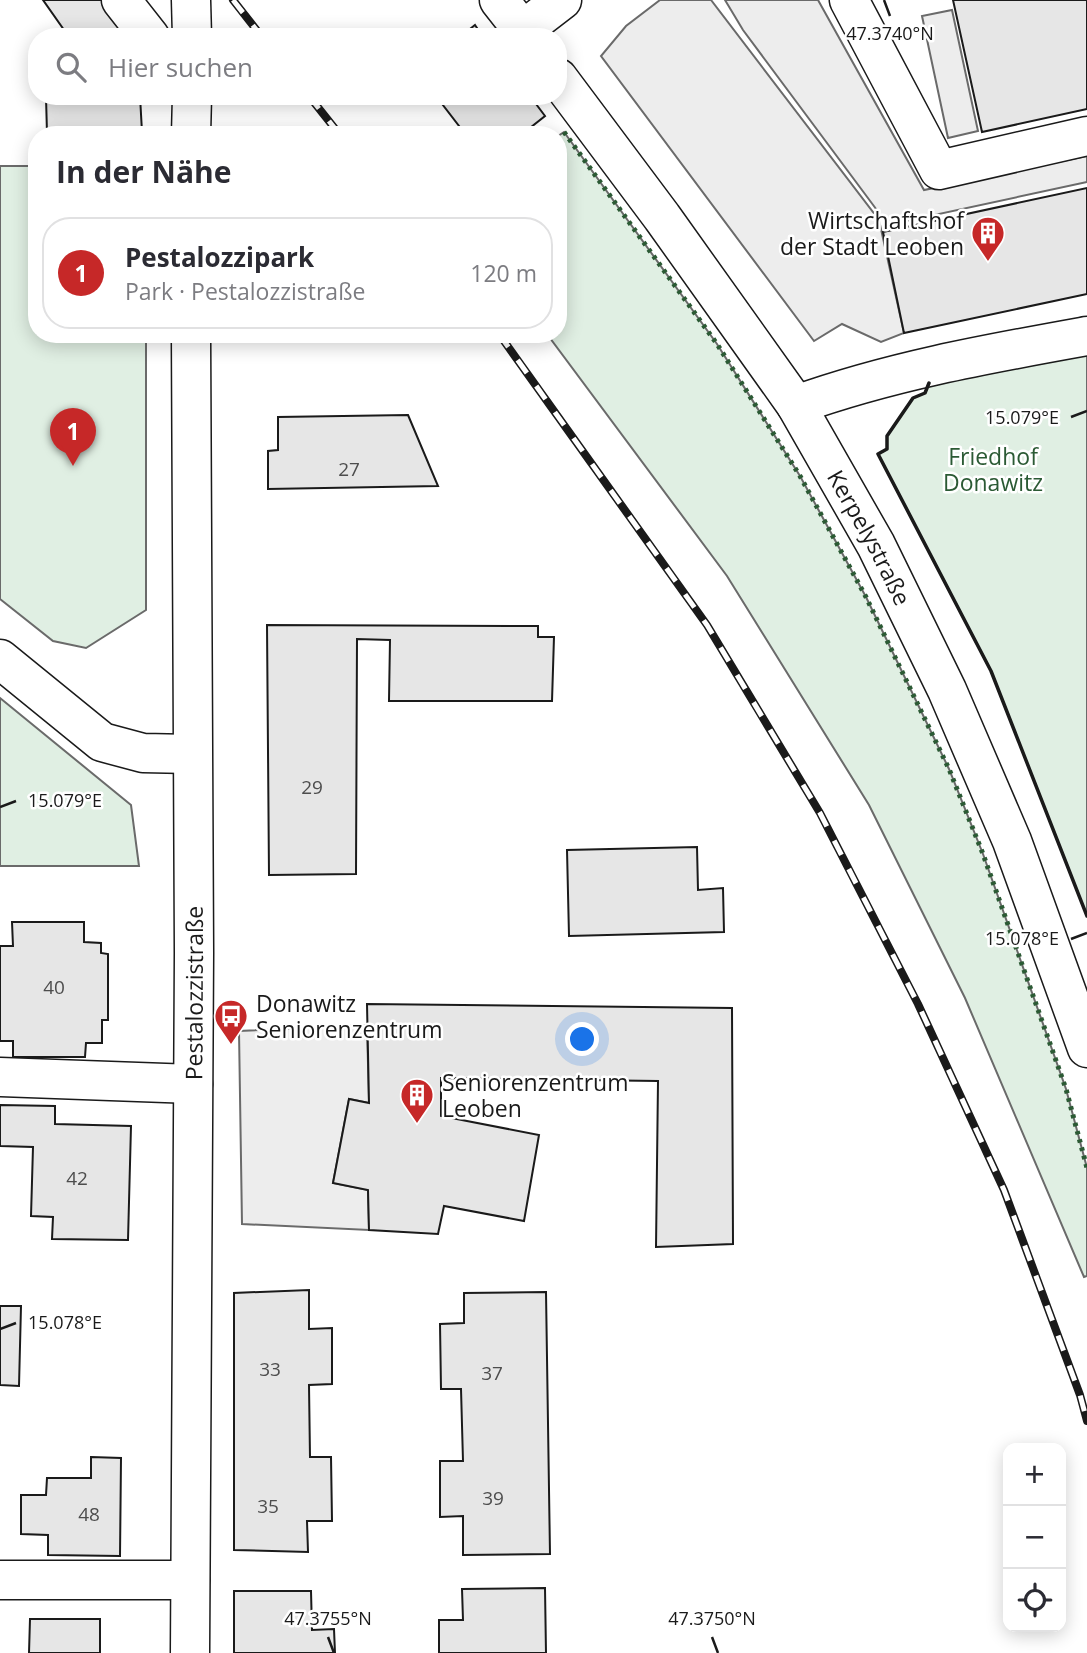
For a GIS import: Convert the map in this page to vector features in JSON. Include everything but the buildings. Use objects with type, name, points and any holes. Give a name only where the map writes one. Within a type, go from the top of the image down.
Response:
[{"type":"street","points":[[121,0],[143,28]]},
{"type":"street","points":[[191,0],[192,28]]},
{"type":"street","points":[[499,0],[521,28]]},
{"type":"street","points":[[532,28],[562,0]]},
{"type":"street","points":[[849,0],[939,170],[1087,136]]},
{"type":"street","name":"Kerpelystraße","points":[[567,90],[662,217],[796,405],[876,545],[947,690],[1012,841],[1087,1048]]},
{"type":"street","points":[[191,126],[192,105]]},
{"type":"street","points":[[796,405],[871,380],[971,357],[1087,336]]},
{"type":"street","name":"Pestalozzistraße","points":[[190,1653],[194,1084],[191,343]]},
{"type":"street","points":[[0,659],[102,742],[143,752],[191,754]]},
{"type":"street","points":[[0,1077],[194,1084]]},
{"type":"street","points":[[0,1580],[190,1580]]},
{"type":"green space","points":[[567,136],[717,344],[800,476],[866,597],[949,769],[983,854],[1066,1089],[1087,1168],[1087,1276],[1084,1277],[965,998],[869,805],[727,576],[554,343],[567,343]]},
{"type":"green space","points":[[0,166],[28,166],[28,343],[146,343],[146,610],[86,648],[53,641],[0,599]]},
{"type":"green space","name":"Friedhof Donawitz","points":[[1087,354],[1087,916],[991,671],[878,454],[887,449],[887,436],[913,398],[925,393],[928,383]]},
{"type":"green space","points":[[0,698],[131,805],[139,866],[0,866]]},
{"type":"shaded area","points":[[660,0],[711,0],[879,220],[904,333],[881,342],[842,324],[814,341],[601,56],[626,26]]},
{"type":"shaded area","points":[[725,0],[818,0],[924,190],[1087,156],[1087,182],[888,225],[743,30]]},
{"type":"shaded area","points":[[952,10],[978,131],[948,138],[922,16]]},
{"type":"shaded area","points":[[367,1025],[369,1103],[349,1099],[333,1183],[368,1190],[369,1230],[242,1224],[239,1031]]},
{"type":"railway","points":[[233,0],[255,28]]},
{"type":"railway","points":[[316,105],[333,126]]},
{"type":"railway","points":[[505,343],[707,625],[820,813],[918,1004],[1004,1190],[1080,1395],[1087,1421]]},
{"type":"hedge","points":[[567,136],[717,344],[800,476],[866,597],[949,769],[983,854],[1066,1089],[1087,1168]]},
{"type":"wall","points":[[929,383],[925,393],[913,398],[887,436],[887,449],[878,454],[991,671],[1087,916]]},
{"type":"place","name":"Wirtschaftshof der Stadt Leoben","points":[[988,263]]},
{"type":"place","name":"Pestalozzipark","points":[[73,466]]},
{"type":"place","name":"Donawitz Seniorenzentrum","points":[[231,1046]]},
{"type":"place","name":"Seniorenzentrum Leoben","points":[[417,1125]]}]
